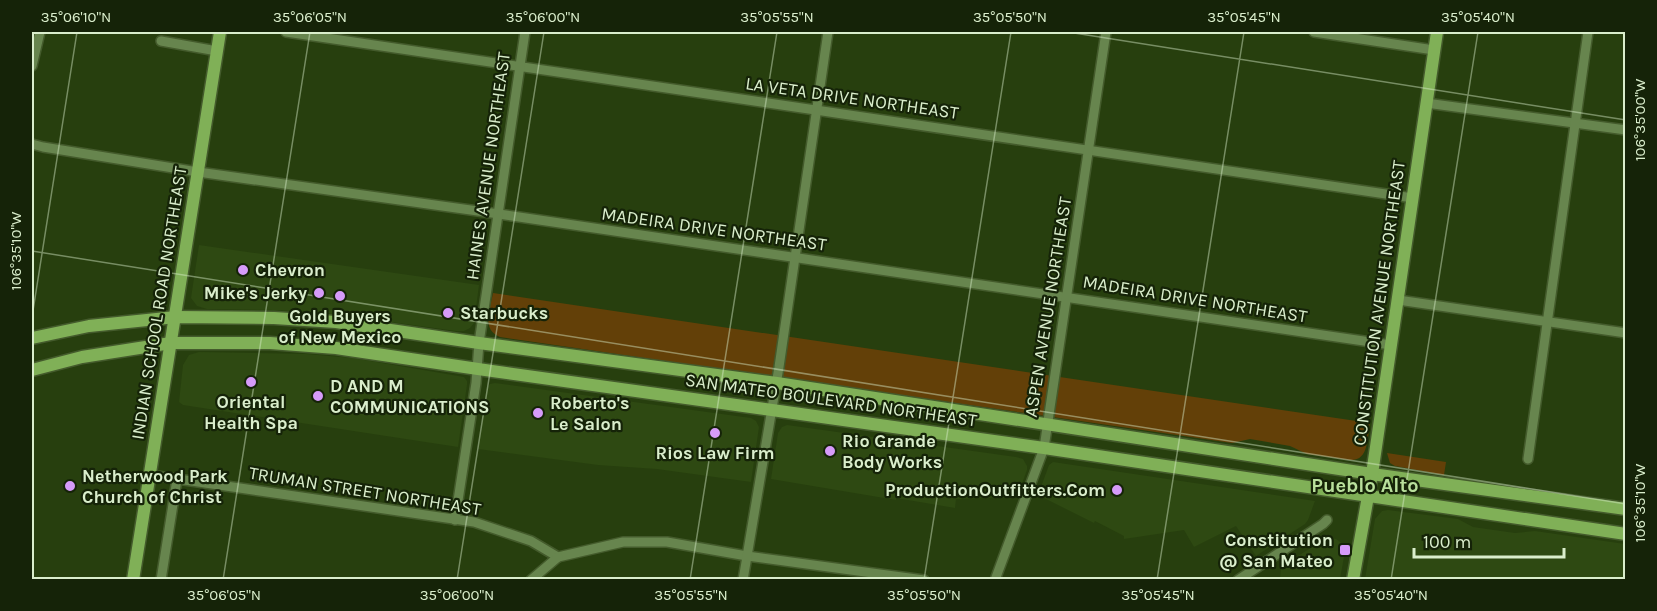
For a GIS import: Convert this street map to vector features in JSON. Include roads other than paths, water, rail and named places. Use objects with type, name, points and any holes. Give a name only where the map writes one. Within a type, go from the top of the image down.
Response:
[{"type":"main road","name":"INDIAN SCHOOL ROAD NORTHEAST","points":[[133,579],[220,32]]},
{"type":"main road","name":"CONSTITUTION AVENUE NORTHEAST","points":[[1353,579],[1369,497],[1437,32]]},
{"type":"main road","name":"SAN MATEO BOULEVARD NORTHEAST","points":[[32,338],[89,326],[176,317],[274,318],[336,322],[777,383],[1372,474],[1626,509]]},
{"type":"main road","name":"SAN MATEO BOULEVARD NORTHEAST","points":[[32,370],[82,357],[171,344],[270,343],[336,348],[1044,448],[1626,534]]},
{"type":"street","points":[[32,66],[40,32]]},
{"type":"street","name":"LA VETA DRIVE NORTHEAST","points":[[286,32],[1413,198]]},
{"type":"street","name":"HAINES AVENUE NORTHEAST","points":[[455,520],[525,32]]},
{"type":"street","points":[[743,579],[777,383],[828,32]]},
{"type":"street","name":"ASPEN AVENUE NORTHEAST","points":[[995,579],[1044,448],[1106,32]]},
{"type":"street","points":[[1314,32],[1434,50]]},
{"type":"street","points":[[1528,459],[1588,32]]},
{"type":"street","points":[[161,41],[217,51]]},
{"type":"street","points":[[1426,103],[1626,130]]},
{"type":"street","name":"MADEIRA DRIVE NORTHEAST","points":[[32,144],[198,172],[1391,345]]},
{"type":"street","points":[[1398,300],[1626,333]]},
{"type":"street","name":"TRUMAN STREET NORTHEAST","points":[[150,475],[474,522],[531,541],[558,557]]},
{"type":"street","points":[[161,579],[177,479]]},
{"type":"street","points":[[1238,579],[1327,520]]},
{"type":"street","points":[[531,579],[558,557],[623,542],[667,542],[747,556],[924,579]]},
{"type":"place","name":"Chevron","points":[[243,270]]},
{"type":"place","name":"Mike's Jerky","points":[[319,293]]},
{"type":"place","name":"Gold Buyers of New Mexico","points":[[340,296]]},
{"type":"place","name":"Starbucks","points":[[448,313]]},
{"type":"place","name":"Oriental Health Spa","points":[[251,382]]},
{"type":"place","name":"D AND M COMMUNICATIONS","points":[[318,396]]},
{"type":"place","name":"Roberto's Le Salon","points":[[538,413]]},
{"type":"place","name":"Rios Law Firm","points":[[715,433]]},
{"type":"place","name":"Rio Grande Body Works","points":[[830,451]]},
{"type":"place","name":"Netherwood Park Church of Christ","points":[[70,486]]},
{"type":"place","name":"ProductionOutfitters.Com","points":[[1117,490]]},
{"type":"place","name":"Constitution @ San Mateo","points":[[1345,550]]},
{"type":"district","name":"Pueblo Alto","points":[[1365,485]]}]
